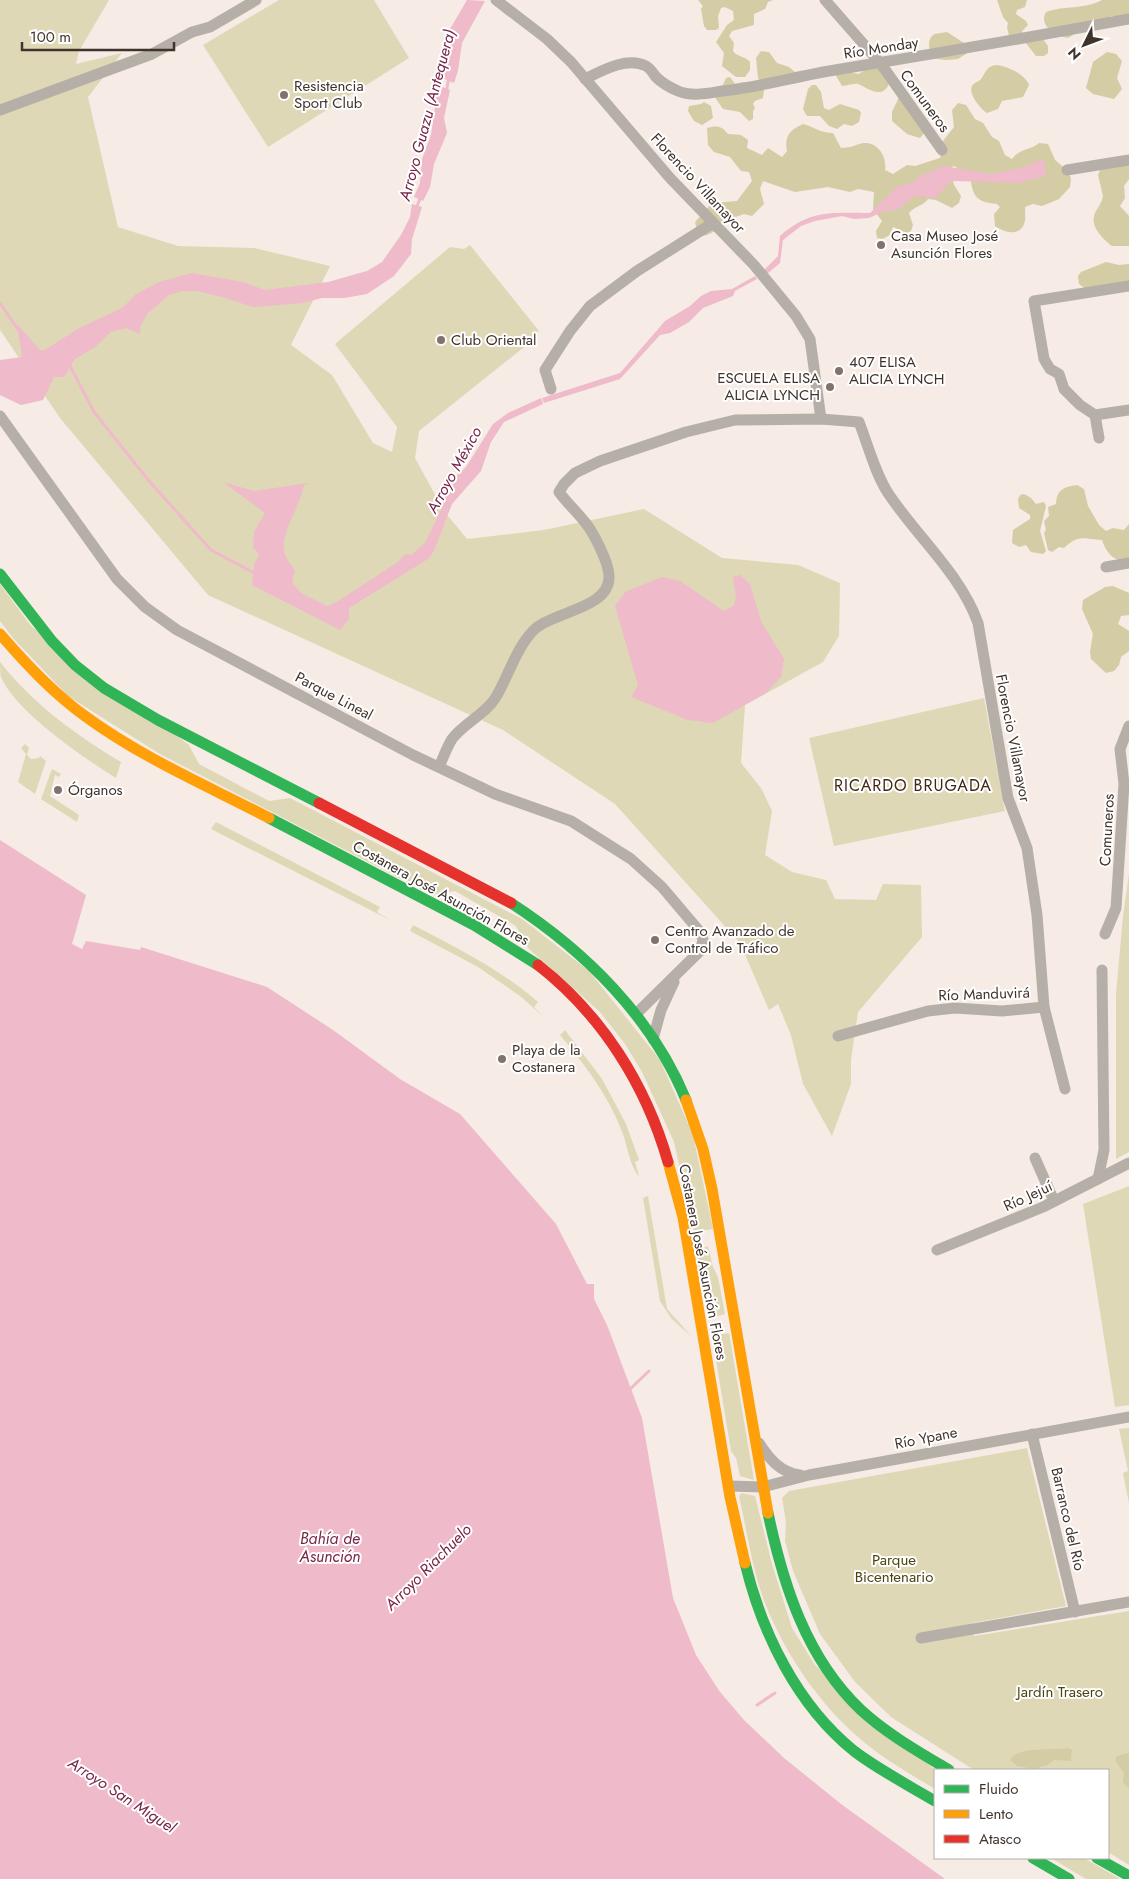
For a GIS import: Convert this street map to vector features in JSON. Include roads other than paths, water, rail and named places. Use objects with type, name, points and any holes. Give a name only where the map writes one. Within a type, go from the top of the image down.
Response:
[{"type":"highway","name":"Costanera José Asunción Flores","points":[[0,574],[46,635],[90,678],[121,698],[189,736],[510,902],[564,940],[590,964],[636,1014],[683,1092],[702,1146],[715,1200],[730,1323],[773,1542],[794,1607],[823,1664],[851,1700],[885,1731],[947,1769]]},
{"type":"highway","name":"Costanera José Asunción Flores","points":[[0,634],[48,686],[70,706],[98,724],[162,762],[506,942],[568,990],[614,1045],[642,1089],[663,1139],[673,1174],[706,1327],[729,1486],[741,1552],[756,1607],[782,1663],[804,1696],[831,1730],[874,1766],[934,1800]]},
{"type":"highway","points":[[687,1244],[720,1238]]},
{"type":"highway","points":[[1035,1859],[1069,1879]]},
{"type":"highway","points":[[1098,1859],[1129,1876]]},
{"type":"street","points":[[0,110],[152,54],[192,32],[210,27],[256,0]]},
{"type":"street","name":"Florencio Villamayor","points":[[496,0],[547,39],[585,79],[670,178],[762,274],[796,316],[810,340],[821,419],[859,422],[888,494],[957,582],[972,607],[978,623],[1008,798],[1027,848],[1037,915],[1044,1007],[1065,1089]]},
{"type":"street","name":"Comuneros","points":[[825,0],[881,64],[942,150]]},
{"type":"street","name":"Río Monday","points":[[585,79],[622,64],[646,66],[658,79],[680,92],[696,94],[752,88],[805,75],[881,64],[1129,19]]},
{"type":"street","points":[[1067,170],[1129,160]]},
{"type":"street","points":[[551,389],[545,370],[570,331],[590,306],[637,271],[713,223]]},
{"type":"street","points":[[1129,286],[1034,301],[1044,359],[1050,369],[1058,374],[1064,389],[1080,405],[1095,415],[1129,410]]},
{"type":"street","points":[[1095,415],[1099,438]]},
{"type":"street","name":"Parque Lineal","points":[[0,416],[117,579],[145,606],[177,630],[439,767],[495,794],[571,821],[631,859],[662,887],[690,919],[703,940],[700,951],[680,971]]},
{"type":"street","points":[[439,767],[453,738],[495,699],[524,644],[536,628],[555,616],[596,601],[603,595],[608,586],[609,576],[606,563],[586,522],[559,492],[575,472],[600,461],[686,432],[735,420],[821,419]]},
{"type":"street","points":[[1106,567],[1129,563]]},
{"type":"street","name":"Comuneros","points":[[1105,934],[1116,908],[1124,784],[1120,749],[1128,726]]},
{"type":"street","points":[[1098,1179],[1104,1150],[1102,970]]},
{"type":"street","points":[[636,1014],[680,971]]},
{"type":"street","points":[[653,1040],[661,1010],[680,971]]},
{"type":"street","name":"Río Manduvirá","points":[[838,1036],[928,1011],[955,1008],[1002,1012],[1044,1007]]},
{"type":"street","points":[[1035,1158],[1054,1201]]},
{"type":"street","name":"Río Jejuí","points":[[937,1250],[1054,1201],[1129,1163]]},
{"type":"street","name":"Río Ypane","points":[[729,1486],[763,1487],[809,1475],[1129,1417]]},
{"type":"street","name":"Costanera José Asunción Flores","points":[[753,1433],[766,1454],[788,1474],[809,1475]]},
{"type":"street","name":"Barranco del Río","points":[[1032,1434],[1075,1612]]},
{"type":"street","points":[[921,1638],[1129,1602]]},
{"type":"water","points":[[467,0],[485,1],[462,43],[458,71],[454,83],[442,78],[450,29]]},
{"type":"water","points":[[440,86],[450,90],[444,118],[447,133],[434,164],[430,187],[423,201],[414,197],[420,183],[422,159],[431,135],[437,92]]},
{"type":"water","points":[[1044,159],[1046,176],[1018,183],[950,182],[935,198],[914,196],[899,209],[882,212],[869,218],[854,219],[842,216],[815,221],[801,226],[783,240],[780,263],[767,274],[764,270],[778,256],[780,236],[791,227],[812,217],[833,213],[870,213],[897,187],[916,181],[920,176],[944,166],[991,174],[1021,168]]},
{"type":"water","points":[[412,204],[422,207],[412,239],[411,254],[394,276],[367,294],[344,298],[322,298],[303,303],[253,307],[197,291],[182,291],[169,295],[147,314],[140,327],[140,334],[126,328],[111,332],[94,348],[75,359],[64,377],[54,377],[43,400],[21,405],[0,395],[0,360],[22,357],[17,324],[40,350],[45,350],[79,328],[122,308],[136,294],[159,282],[192,273],[243,282],[265,290],[328,282],[367,271],[382,262],[401,235],[410,217]]},
{"type":"water","points":[[755,276],[757,279],[735,291],[733,296],[703,308],[689,322],[670,333],[660,335],[620,379],[544,403],[542,398],[620,373],[665,321],[711,291],[732,289]]},
{"type":"water","points":[[541,398],[543,404],[504,422],[491,442],[481,471],[452,504],[434,551],[428,559],[349,608],[349,619],[340,630],[252,585],[254,564],[259,555],[253,547],[254,532],[265,513],[223,482],[254,491],[309,483],[304,485],[287,530],[284,547],[286,556],[295,571],[292,582],[301,593],[327,606],[338,601],[398,562],[405,554],[411,555],[425,543],[441,510],[444,487],[466,467],[493,424],[508,413]]},
{"type":"water","points":[[740,575],[750,584],[761,621],[784,659],[781,677],[766,693],[713,723],[688,720],[631,697],[638,685],[615,606],[625,592],[662,577],[680,581],[724,611],[733,606],[736,598],[733,577]]},
{"type":"water","name":"Bahía de Asunción","points":[[0,840],[86,895],[72,944],[82,949],[86,941],[140,950],[141,947],[267,987],[333,1030],[400,1079],[460,1114],[556,1224],[587,1284],[594,1284],[594,1299],[607,1325],[642,1418],[673,1598],[696,1655],[720,1692],[744,1720],[784,1758],[841,1804],[945,1879],[0,1879]]},
{"type":"waterway","name":"Arroyo Guazu (Antequera)","points":[[446,93],[449,77]]},
{"type":"waterway","name":"Arroyo Guazu (Antequera)","points":[[416,209],[421,196]]},
{"type":"waterway","points":[[0,303],[19,331]]},
{"type":"waterway","name":"Arroyo México","points":[[69,364],[94,412],[149,481],[211,550],[256,574]]},
{"type":"waterway","name":"Arroyo Riachuelo","points":[[628,1391],[649,1371]]},
{"type":"waterway","points":[[757,1705],[775,1693]]},
{"type":"place","name":"Resistencia Sport Club","points":[[284,95]]},
{"type":"place","name":"Casa Museo José Asunción Flores","points":[[881,245]]},
{"type":"place","name":"Club Oriental","points":[[441,340]]},
{"type":"place","name":"407 ELISA ALICIA LYNCH","points":[[839,371]]},
{"type":"place","name":"ESCUELA ELISA ALICIA LYNCH","points":[[830,387]]},
{"type":"place","name":"Órganos","points":[[58,790]]},
{"type":"place","name":"Centro Avanzado de Control de Tráfico","points":[[655,940]]},
{"type":"place","name":"Playa de la Costanera","points":[[502,1059]]},
{"type":"district","name":"RICARDO BRUGADA","points":[[913,785]]},
{"type":"park label","name":"Parque Bicentenario","points":[[894,1568]]},
{"type":"park label","name":"Jardín Trasero","points":[[1060,1692]]},
{"type":"water label","name":"Arroyo San Miguel","points":[[122,1795]]}]
